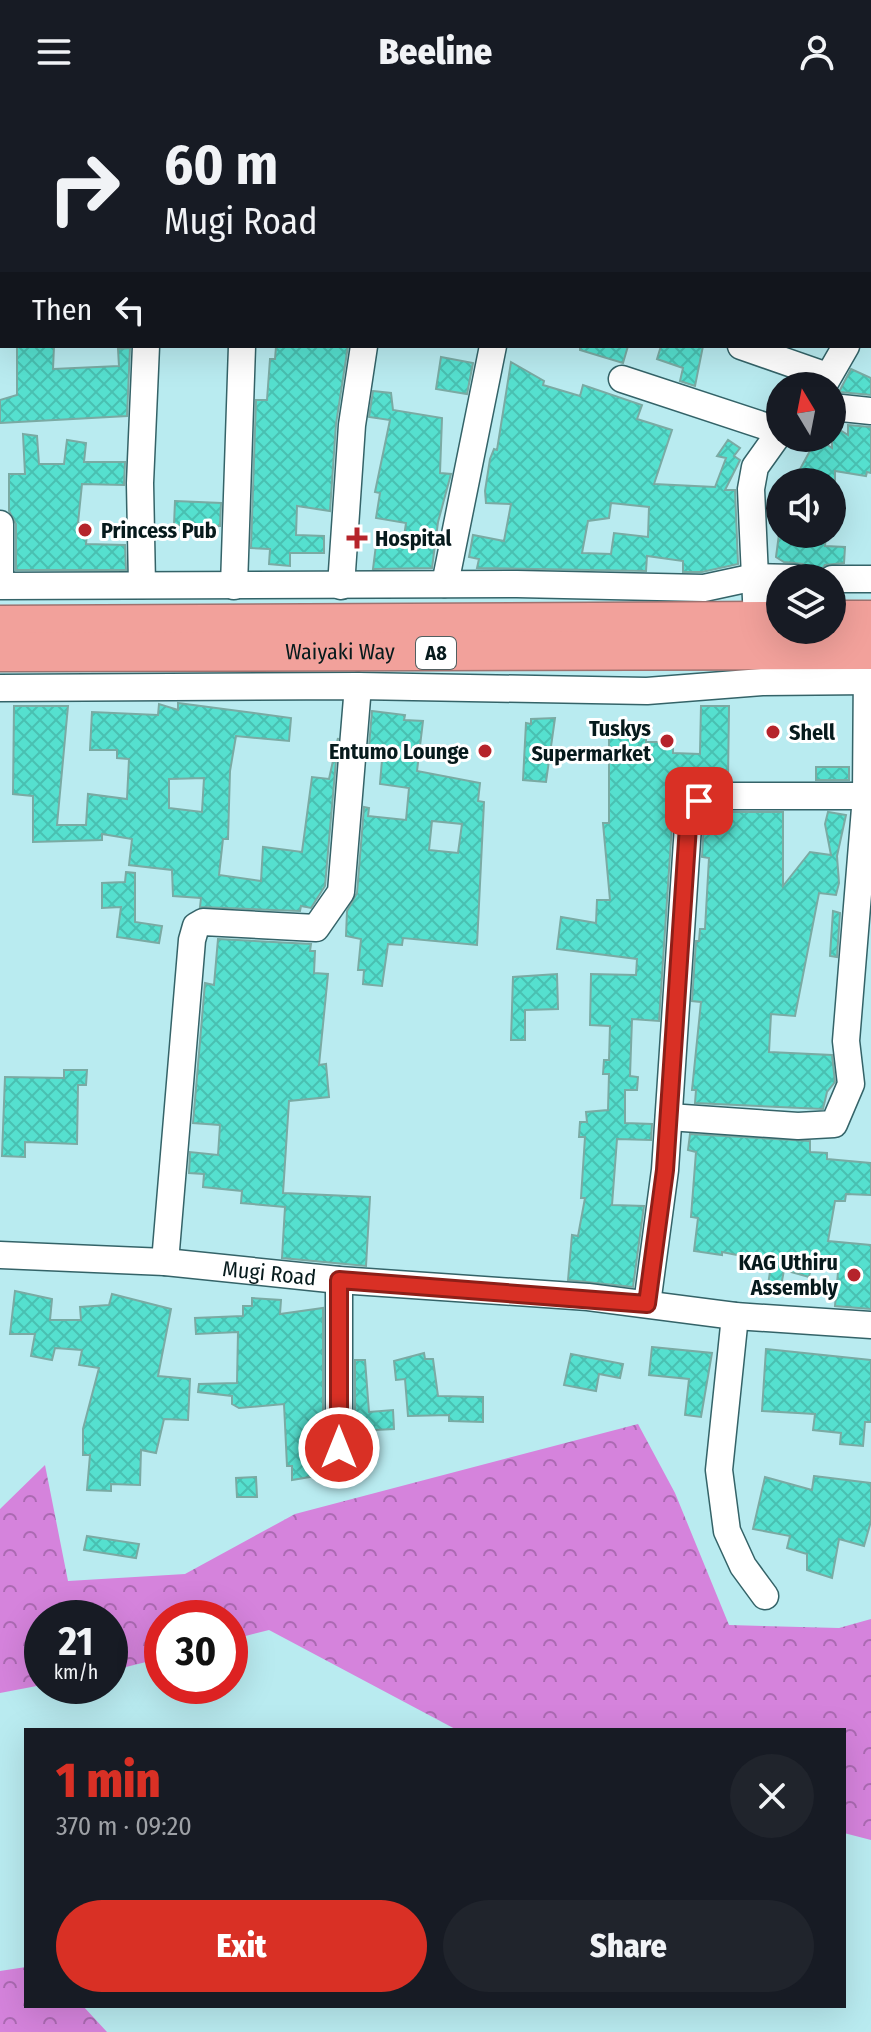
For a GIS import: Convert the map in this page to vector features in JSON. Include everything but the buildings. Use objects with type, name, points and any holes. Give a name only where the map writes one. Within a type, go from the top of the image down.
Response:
[{"type":"highway","name":"Waiyaki Way","points":[[0,625],[766,621]]},
{"type":"highway","points":[[846,634],[869,657]]},
{"type":"highway","name":"Waiyaki Way","points":[[0,652],[869,657]]},
{"type":"street","points":[[142,585],[140,483],[146,348]]},
{"type":"street","points":[[234,586],[242,348]]},
{"type":"street","points":[[341,586],[352,425],[364,348]]},
{"type":"street","points":[[445,584],[493,348]]},
{"type":"street","points":[[746,348],[803,372]]},
{"type":"street","points":[[830,372],[845,348]]},
{"type":"street","points":[[622,379],[766,427]]},
{"type":"street","points":[[846,408],[871,411]]},
{"type":"street","points":[[766,452],[755,467],[751,489],[755,577],[766,614]]},
{"type":"street","points":[[0,524],[0,575]]},
{"type":"street","points":[[0,586],[445,584],[704,588],[766,577]]},
{"type":"street","points":[[846,579],[871,579]]},
{"type":"street","points":[[0,688],[358,686],[649,691],[762,682],[869,657],[866,796],[846,1041],[851,1084],[834,1124],[798,1126],[669,1117]]},
{"type":"street","points":[[165,1262],[192,940],[196,926],[203,922],[316,928],[333,908],[341,892],[358,686]]},
{"type":"street","points":[[647,1304],[669,1117],[689,811],[710,796],[866,796]]},
{"type":"street","name":"Mugi Road","points":[[0,1255],[165,1262],[339,1280],[647,1304],[735,1316],[871,1325]]},
{"type":"street","points":[[339,1280],[339,1448]]},
{"type":"street","points":[[735,1316],[719,1470],[727,1531],[743,1566],[765,1596]]},
{"type":"green space","points":[[638,1424],[675,1493],[729,1625],[839,1628],[871,1619],[871,1840],[846,1834],[846,1728],[453,1728],[269,1630],[248,1635],[248,1600],[144,1600],[144,1662],[128,1666],[128,1600],[24,1600],[24,1688],[0,1693],[0,1509],[45,1465],[68,1581],[185,1574],[295,1514]]},
{"type":"green space","points":[[24,1967],[24,2008],[85,2008],[107,2032],[0,2032],[0,1971]]},
{"type":"place","name":"Princess Pub","points":[[85,530]]},
{"type":"place","name":"Hospital","points":[[357,538]]},
{"type":"place","name":"Shell","points":[[773,732]]},
{"type":"place","name":"Tuskys Supermarket","points":[[667,741]]},
{"type":"place","name":"Entumo Lounge","points":[[485,751]]},
{"type":"place","name":"KAG Uthiru Assembly","points":[[854,1275]]},
{"type":"route","points":[[339,1448],[339,1280],[647,1304],[665,1170],[689,811],[699,801]]}]
